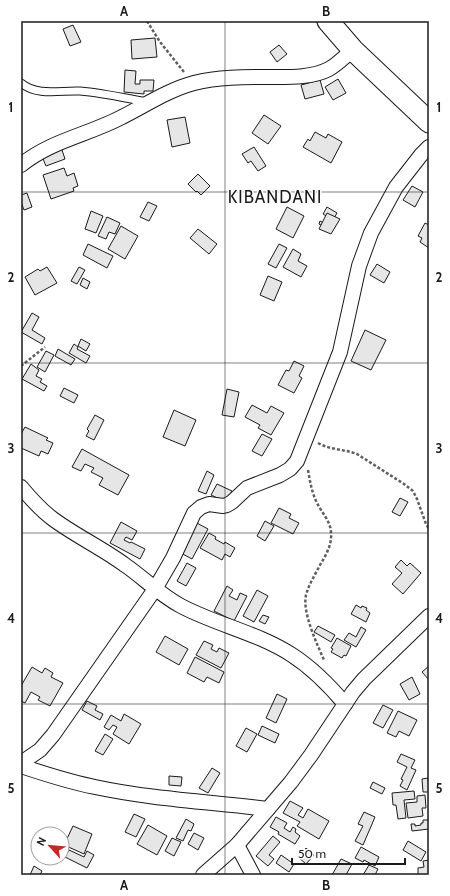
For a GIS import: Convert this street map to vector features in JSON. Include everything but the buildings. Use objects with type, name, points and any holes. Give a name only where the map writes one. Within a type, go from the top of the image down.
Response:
[{"type":"main road","points":[[328,21],[353,50],[429,122]]},
{"type":"street","points":[[21,165],[40,151],[122,117],[170,91],[194,83],[216,79],[290,77],[316,74],[328,70],[353,50]]},
{"type":"street","points":[[21,765],[40,750],[53,735],[155,589],[173,558],[194,513],[200,507],[209,504],[223,506],[227,505],[247,488],[280,475],[290,469],[297,461],[340,352],[359,266],[371,232],[396,187],[429,147]]},
{"type":"street","points":[[23,495],[52,519],[103,549],[166,598],[214,622],[274,645],[291,654],[312,669],[345,704]]},
{"type":"street","points":[[203,875],[237,844],[291,782],[364,679],[429,616]]},
{"type":"street","points":[[21,765],[60,779],[94,787],[144,795],[268,809]]},
{"type":"street","points":[[237,844],[253,875]]},
{"type":"lane","points":[[21,83],[36,91],[80,91],[149,102]]},
{"type":"path","points":[[147,21],[164,48],[194,83]]},
{"type":"path","points":[[21,366],[45,347]]},
{"type":"path","points":[[325,663],[310,625],[305,597],[309,586],[328,550],[331,542],[331,532],[327,520],[311,488],[307,438],[326,447],[357,454],[404,484],[413,491],[418,499],[429,529]]},
{"type":"district","name":"KIBANDANI","points":[[275,197]]}]
